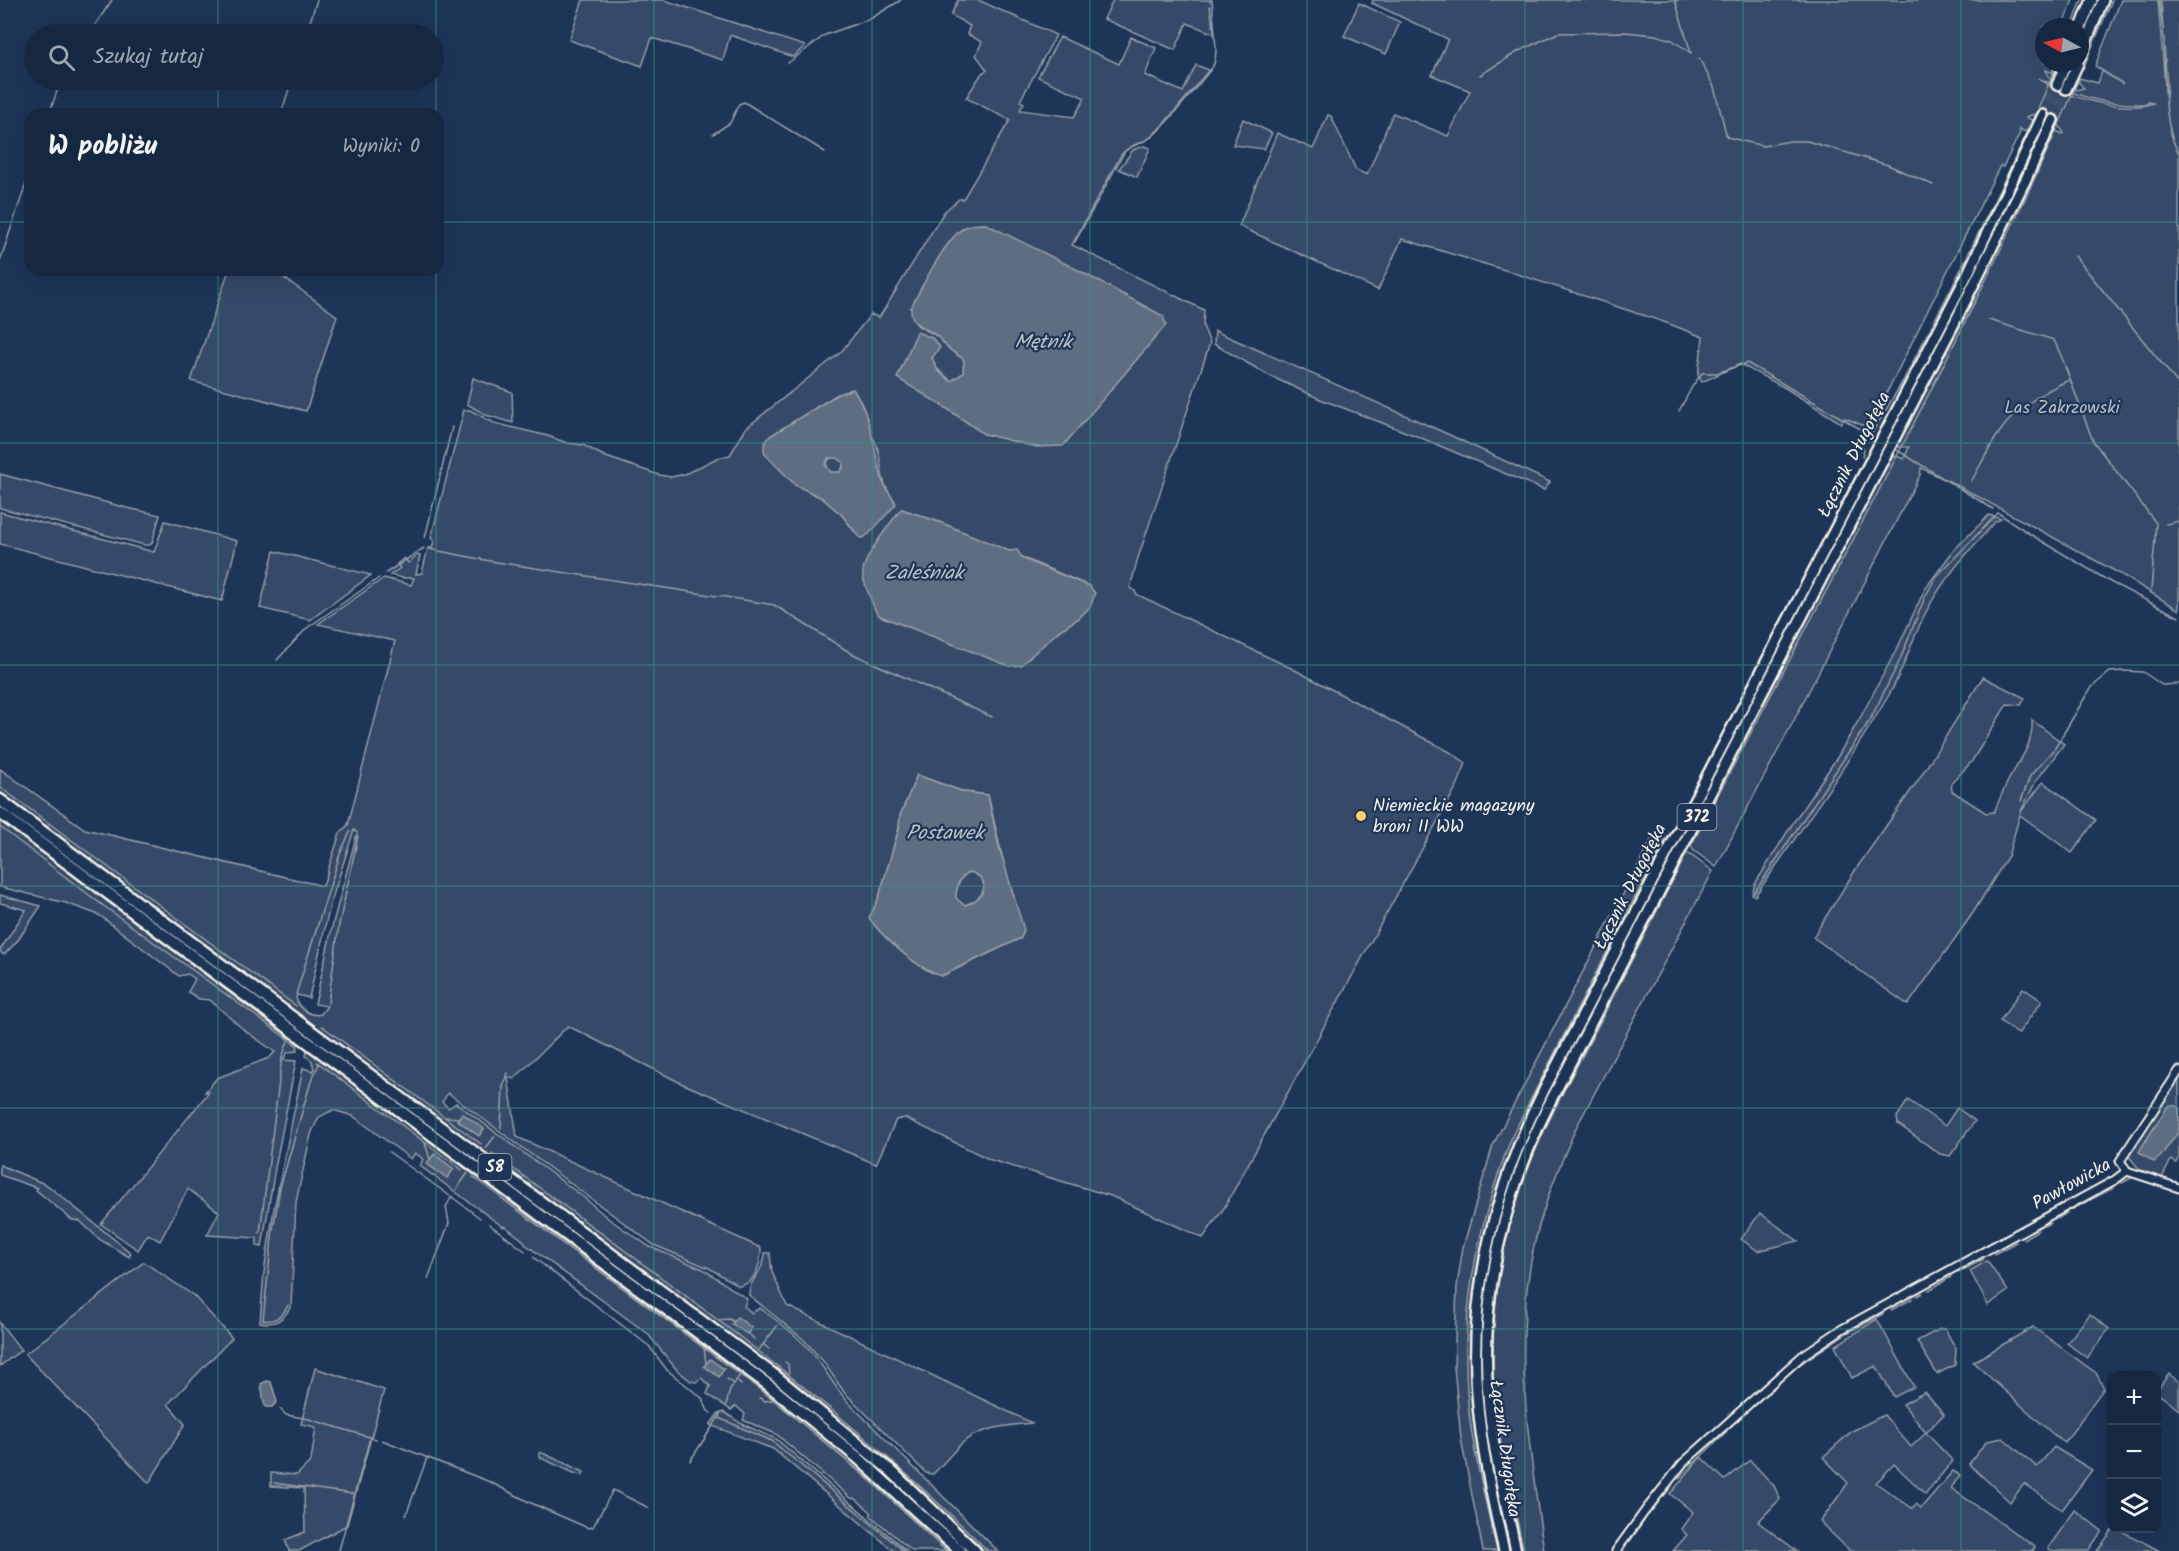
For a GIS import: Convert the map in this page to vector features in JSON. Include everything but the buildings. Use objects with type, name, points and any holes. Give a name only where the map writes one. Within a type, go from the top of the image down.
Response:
[{"type":"highway","name":"S8","points":[[0,800],[771,1373],[890,1470],[975,1551]]},
{"type":"highway","name":"S8","points":[[0,813],[763,1380],[865,1463],[960,1551]]},
{"type":"main road","points":[[2085,18],[2092,0]]},
{"type":"main road","points":[[2089,35],[2103,0]]},
{"type":"main road","points":[[2057,85],[2062,72]]},
{"type":"main road","points":[[2066,89],[2074,72]]},
{"type":"main road","name":"Łącznik Długołęka","points":[[1504,1551],[1481,1429],[1477,1392],[1476,1341],[1478,1304],[1486,1251],[1495,1211],[1512,1161],[1544,1090],[1968,273],[2043,115]]},
{"type":"main road","name":"Łącznik Długołęka","points":[[1516,1551],[1492,1429],[1487,1387],[1486,1348],[1489,1302],[1495,1262],[1504,1217],[1521,1167],[1551,1100],[1979,275],[2053,120]]},
{"type":"street","points":[[2127,1171],[2120,1161],[2124,1153],[2179,1071]]},
{"type":"street","name":"Pawłowicka","points":[[1616,1551],[1683,1463],[1802,1356],[1842,1329],[2127,1171],[2179,1188]]},
{"type":"green space","points":[[583,0],[664,0],[805,46],[793,57],[730,35],[723,60],[652,38],[642,66],[569,40]]},
{"type":"green space","points":[[958,0],[978,0],[1056,35],[1020,101],[1024,103],[1020,110],[1074,117],[1085,98],[1038,77],[1060,37],[1119,64],[1131,37],[1156,48],[1145,75],[1183,92],[1196,65],[1209,70],[1153,135],[1121,155],[1072,245],[1204,310],[1203,326],[1210,343],[1130,588],[1136,594],[1295,670],[1450,752],[1466,763],[1458,784],[1224,1208],[1203,1238],[1111,1196],[991,1160],[905,1118],[896,1120],[876,1164],[683,1084],[568,1026],[514,1079],[508,1077],[517,1137],[761,1248],[756,1272],[750,1281],[739,1286],[709,1268],[654,1245],[448,1093],[442,1102],[449,1108],[456,1103],[582,1196],[609,1219],[650,1247],[703,1269],[747,1299],[744,1306],[752,1313],[760,1308],[784,1326],[813,1354],[849,1403],[998,1551],[985,1551],[891,1464],[772,1366],[0,792],[0,769],[85,829],[323,886],[340,833],[348,825],[395,641],[318,624],[384,578],[411,585],[414,578],[390,575],[400,568],[397,564],[404,558],[408,563],[417,555],[420,556],[416,574],[422,573],[428,548],[432,548],[434,541],[431,538],[464,410],[470,410],[494,423],[567,443],[583,445],[606,457],[659,475],[671,477],[685,474],[717,458],[730,455],[746,428],[841,352],[871,314],[879,318],[944,212],[959,199],[963,199],[1010,120],[966,98],[982,73],[987,70],[976,55],[982,42],[967,34],[970,26],[951,15]],"holes":[[[915,322],[1165,325],[984,434],[946,408],[917,332],[938,351],[933,354],[933,363],[951,381],[963,373],[964,360],[950,350],[937,336]],[[838,394],[862,421],[874,439],[885,485],[895,501],[863,538],[859,537],[842,515],[822,498],[795,485],[770,436]],[[902,509],[942,523],[1089,586],[1079,618],[1060,630],[1021,664],[880,616],[863,576],[873,548]],[[917,775],[964,792],[988,795],[1021,938],[942,976],[923,967],[892,944],[870,918],[879,897],[899,828],[900,816]],[[354,830],[357,833],[333,923],[315,1004],[327,1006],[321,1014],[305,1011],[296,998],[297,995],[309,998],[330,905]]]},
{"type":"green space","points":[[1113,0],[1212,0],[1215,34],[1187,23],[1175,50],[1104,19]]},
{"type":"green space","name":"Las Zakrzowski","points":[[1373,0],[2073,0],[2066,18],[2035,18],[2035,72],[2047,72],[2056,84],[2072,90],[2084,88],[2079,83],[2079,78],[2098,83],[2102,71],[2123,84],[2095,66],[2121,0],[2158,0],[2166,97],[2161,0],[2179,0],[2179,610],[2122,575],[1921,468],[1920,475],[1716,867],[1693,850],[1690,843],[1891,454],[1904,459],[1909,447],[1896,447],[1959,326],[2057,125],[2056,131],[2064,133],[2057,123],[2048,117],[2038,114],[2026,117],[2032,120],[2026,132],[2019,129],[2020,133],[2003,167],[2000,166],[1869,428],[1845,418],[1841,423],[1787,389],[1740,364],[1702,382],[1698,375],[1703,337],[1508,271],[1402,239],[1378,290],[1239,226],[1277,133],[1313,149],[1328,115],[1331,116],[1356,170],[1367,175],[1393,113],[1448,136],[1470,91],[1432,75],[1448,39],[1372,3]],"holes":[[[2038,78],[2079,95],[2116,103],[2154,103],[2126,106],[2094,102],[2063,92]]]},
{"type":"green space","points":[[1359,3],[1400,22],[1386,54],[1344,36]]},
{"type":"green space","points":[[1243,119],[1272,133],[1264,149],[1233,145]]},
{"type":"green space","points":[[1144,146],[1150,148],[1137,177],[1119,169],[1133,150]]},
{"type":"green space","points":[[227,276],[281,276],[337,316],[306,411],[191,381]]},
{"type":"green space","points":[[1215,331],[1550,482],[1544,490],[1419,437],[1320,399],[1270,376],[1214,344]]},
{"type":"green space","points":[[473,378],[512,392],[513,423],[486,415],[467,404]]},
{"type":"green space","points":[[832,457],[838,457],[843,465],[841,471],[832,473],[827,468],[827,462]]},
{"type":"green space","points":[[0,474],[160,515],[152,543],[145,545],[0,508]]},
{"type":"green space","points":[[0,512],[154,552],[165,521],[237,541],[222,601],[0,544]]},
{"type":"green space","points":[[1989,515],[2001,519],[1995,522],[1976,543],[1933,599],[1889,695],[1841,772],[1755,896],[1752,894],[1755,884],[1860,718],[1899,645],[1925,589],[1953,551]]},
{"type":"green space","points":[[274,551],[371,575],[310,620],[260,608]]},
{"type":"green space","points":[[1983,677],[2025,698],[2021,705],[2007,704],[1972,761],[1951,784],[1952,791],[1986,813],[1994,812],[2028,745],[2032,720],[2064,744],[2036,781],[2020,813],[2043,782],[2096,820],[2072,853],[2020,815],[2008,856],[1973,913],[1908,1005],[1813,937],[1856,869],[1919,779]]},
{"type":"green space","points":[[0,821],[298,1044],[297,1051],[288,1052],[283,1060],[296,1061],[262,1247],[257,1246],[257,1238],[207,1235],[219,1212],[188,1189],[160,1241],[148,1234],[138,1250],[101,1224],[209,1092],[205,1092],[217,1078],[269,1058],[275,1052],[244,1030],[210,1000],[199,999],[188,992],[195,979],[188,974],[179,976],[99,915],[66,903],[0,887]]},
{"type":"green space","points":[[1656,831],[1667,840],[1534,1100],[1501,1177],[1479,1257],[1472,1300],[1471,1371],[1475,1423],[1499,1551],[1483,1551],[1461,1439],[1454,1367],[1457,1286],[1463,1247],[1493,1145]]},
{"type":"green space","points":[[1683,854],[1689,854],[1713,871],[1576,1128],[1549,1193],[1534,1244],[1526,1297],[1524,1370],[1529,1443],[1544,1551],[1521,1551],[1493,1402],[1492,1333],[1498,1273],[1505,1237],[1532,1152]]},
{"type":"green space","points":[[970,872],[981,879],[984,889],[977,899],[964,905],[955,898],[961,879]]},
{"type":"green space","points":[[0,895],[41,906],[18,940],[5,954],[2,954],[0,950],[26,910],[0,903]]},
{"type":"green space","points":[[2023,988],[2042,1001],[2018,1034],[2000,1021]]},
{"type":"green space","points":[[307,1050],[763,1391],[867,1477],[948,1551],[912,1551],[871,1516],[871,1512],[856,1499],[851,1498],[776,1434],[743,1420],[745,1414],[736,1406],[731,1410],[707,1394],[710,1386],[701,1378],[696,1382],[691,1381],[677,1370],[647,1333],[525,1244],[506,1227],[420,1166],[423,1159],[415,1153],[411,1159],[353,1116],[333,1110],[319,1117],[311,1134],[296,1202],[291,1305],[279,1320],[270,1323],[260,1322],[264,1272],[274,1209],[303,1068],[313,1071],[314,1069],[312,1061],[306,1056]]},
{"type":"green space","points":[[2179,1076],[2179,1157],[2176,1163],[2171,1160],[2162,1178],[2140,1170],[2127,1154]]},
{"type":"green space","points":[[1908,1100],[1945,1126],[1957,1108],[1975,1121],[1950,1156],[1940,1154],[1898,1124],[1897,1117]]},
{"type":"green space","points":[[0,1165],[47,1185],[131,1253],[129,1257],[99,1239],[80,1221],[72,1220],[36,1190],[37,1188],[0,1175]]},
{"type":"green space","points":[[1760,1213],[1798,1241],[1758,1251],[1741,1239]]},
{"type":"green space","points":[[765,1253],[770,1253],[772,1272],[787,1306],[1032,1423],[994,1428],[976,1434],[961,1444],[933,1474],[926,1473],[844,1392],[823,1361],[803,1339],[749,1295]]},
{"type":"green space","points":[[1987,1261],[2008,1291],[1988,1305],[1970,1271]]},
{"type":"green space","points":[[144,1262],[194,1296],[232,1338],[168,1404],[185,1424],[149,1483],[25,1354]]},
{"type":"green space","points":[[2090,1314],[2109,1329],[2087,1358],[2067,1343]]},
{"type":"green space","points":[[1877,1319],[1914,1387],[1894,1397],[1876,1366],[1852,1378],[1835,1346]]},
{"type":"green space","points":[[0,1323],[21,1350],[0,1366]]},
{"type":"green space","points":[[2033,1327],[2096,1373],[2104,1388],[2065,1442],[2054,1435],[1973,1362]]},
{"type":"green space","points":[[1940,1329],[1945,1329],[1956,1349],[1955,1365],[1937,1374],[1917,1341]]},
{"type":"green space","points":[[315,1368],[384,1390],[347,1525],[299,1551],[289,1551],[285,1540],[305,1532],[304,1488],[271,1486],[271,1473],[297,1475],[311,1461],[316,1427],[301,1424]]},
{"type":"green space","points":[[2169,1374],[2179,1382],[2179,1410],[2161,1396],[2161,1385]]},
{"type":"green space","points":[[1925,1392],[1944,1414],[1926,1433],[1903,1404]]},
{"type":"green space","points":[[724,1412],[742,1424],[776,1439],[907,1551],[894,1551],[773,1449],[710,1425],[718,1414]]},
{"type":"green space","points":[[1884,1415],[1911,1447],[1926,1433],[1953,1461],[1925,1494],[1894,1464],[1876,1483],[1912,1508],[1916,1504],[1921,1508],[1953,1471],[1960,1475],[1951,1488],[2035,1547],[2033,1551],[1850,1551],[1820,1522],[1848,1483],[1823,1457],[1852,1431]]},
{"type":"green space","points":[[2003,1438],[2037,1467],[2054,1447],[2092,1470],[2062,1510],[2024,1484],[2010,1502],[1969,1464],[1987,1441]]},
{"type":"green space","points":[[540,1452],[584,1472],[583,1475],[541,1458]]},
{"type":"green space","points":[[1701,1457],[1725,1480],[1750,1460],[1774,1486],[1780,1499],[1758,1522],[1797,1551],[1673,1551],[1687,1535],[1681,1529],[1693,1512],[1670,1494]]},
{"type":"green space","points":[[2075,1510],[2102,1531],[2088,1551],[2052,1551],[2048,1548]]},
{"type":"green space","points":[[2110,1533],[2126,1533],[2160,1551],[2097,1551]]},
{"type":"water","name":"Mętnik","points":[[974,224],[986,224],[1163,316],[1166,325],[1063,446],[1036,447],[984,434],[897,378],[917,332],[932,338],[940,347],[932,358],[938,371],[951,381],[963,373],[964,360],[938,337],[916,323],[911,314],[911,307],[943,250],[959,231]]},
{"type":"water","points":[[853,389],[859,399],[868,421],[882,479],[896,504],[863,538],[859,537],[842,515],[822,498],[795,485],[764,451],[764,444],[770,436],[838,394]],"holes":[[[828,458],[837,458],[843,462],[843,468],[840,472],[831,472],[825,465]]]},
{"type":"water","name":"Zaleśniak","points":[[902,509],[1009,551],[1017,550],[1023,559],[1089,586],[1095,593],[1090,607],[1021,665],[1009,666],[880,616],[867,590],[863,569],[876,543]]},
{"type":"water","name":"Postawek","points":[[917,775],[964,792],[988,795],[998,843],[1024,930],[1021,938],[941,976],[912,960],[883,935],[869,918],[879,897],[899,828],[900,816]],"holes":[[[970,872],[977,875],[984,884],[984,889],[977,899],[964,905],[956,898],[959,882]]]},
{"type":"water","points":[[2168,1106],[2179,1107],[2179,1131],[2154,1162],[2139,1152]]},
{"type":"water","points":[[462,1113],[484,1129],[479,1136],[457,1120]]},
{"type":"water","points":[[434,1154],[454,1169],[447,1178],[427,1164]]},
{"type":"water","points":[[737,1317],[752,1328],[747,1334],[732,1324]]},
{"type":"water","points":[[710,1359],[724,1369],[719,1377],[704,1366]]},
{"type":"water","points":[[271,1382],[277,1402],[272,1407],[266,1407],[264,1403],[261,1384]]},
{"type":"waterway","points":[[96,24],[112,0]]},
{"type":"waterway","points":[[309,24],[317,0]]},
{"type":"waterway","points":[[788,63],[825,35],[870,19],[901,0]]},
{"type":"waterway","points":[[1675,0],[1691,53]]},
{"type":"waterway","points":[[2075,18],[2082,0]]},
{"type":"waterway","points":[[2089,55],[2112,0]]},
{"type":"waterway","points":[[2159,0],[2164,40]]},
{"type":"waterway","points":[[1075,242],[1125,151],[1154,135],[1212,68],[1216,46],[1210,6]]},
{"type":"waterway","points":[[1480,75],[1519,51],[1558,33],[1625,32],[1655,35],[1672,40],[1691,53]]},
{"type":"waterway","points":[[2164,47],[2167,115],[2178,152]]},
{"type":"waterway","points":[[1699,58],[1714,87],[1727,137],[1763,146],[1790,141],[1807,141],[1888,165],[1933,185]]},
{"type":"waterway","points":[[1871,435],[1903,381],[1959,273],[2033,121],[2054,72]]},
{"type":"waterway","points":[[1692,844],[1941,369],[2028,193],[2078,81]]},
{"type":"waterway","points":[[51,108],[57,90]]},
{"type":"waterway","points":[[283,108],[289,90]]},
{"type":"waterway","points":[[713,134],[730,123],[739,104],[744,102],[825,152]]},
{"type":"waterway","points":[[0,261],[24,190]]},
{"type":"waterway","points":[[2075,256],[2179,385]]},
{"type":"waterway","points":[[1989,320],[2054,340],[2093,441],[2156,523],[2151,592]]},
{"type":"waterway","points":[[1679,411],[1702,373],[1717,373],[1747,363],[1874,437]]},
{"type":"waterway","points":[[1971,482],[2005,425],[2021,409],[2069,380]]},
{"type":"waterway","points":[[425,538],[452,427]]},
{"type":"waterway","points":[[1856,442],[1864,448],[1862,457]]},
{"type":"waterway","points":[[1897,450],[1993,509]]},
{"type":"waterway","points":[[1754,893],[1870,720],[1899,662],[1925,597],[1936,577],[1998,513],[2112,583],[2179,617]]},
{"type":"waterway","points":[[2166,524],[2179,521]]},
{"type":"waterway","points":[[386,573],[424,548]]},
{"type":"waterway","points":[[429,549],[490,561],[717,596]]},
{"type":"waterway","points":[[277,660],[307,628],[379,578]]},
{"type":"waterway","points":[[720,596],[774,605],[851,653],[992,717]]},
{"type":"waterway","points":[[2021,801],[2030,776],[2055,748],[2087,694],[2110,672],[2143,672],[2162,685],[2179,684]]},
{"type":"waterway","points":[[0,787],[296,1006]]},
{"type":"waterway","points":[[0,827],[101,904],[296,1045]]},
{"type":"waterway","points":[[296,994],[340,854],[350,832]]},
{"type":"waterway","points":[[328,1003],[339,925],[358,836]]},
{"type":"waterway","points":[[1497,1551],[1475,1454],[1467,1383],[1468,1310],[1480,1239],[1489,1204],[1513,1134],[1664,841]]},
{"type":"waterway","points":[[1524,1551],[1502,1451],[1494,1391],[1493,1333],[1499,1275],[1511,1219],[1530,1164],[1561,1096],[1685,857]]},
{"type":"waterway","points":[[322,1026],[481,1144]]},
{"type":"waterway","points":[[260,1233],[282,1057],[288,1041]]},
{"type":"waterway","points":[[317,1062],[462,1170]]},
{"type":"waterway","points":[[288,1305],[278,1317],[263,1320],[280,1188],[311,1081],[319,1064]]},
{"type":"waterway","points":[[501,1128],[503,1087],[508,1073]]},
{"type":"waterway","points":[[446,1117],[459,1118]]},
{"type":"waterway","points":[[486,1148],[495,1136]]},
{"type":"waterway","points":[[425,1143],[430,1159]]},
{"type":"waterway","points":[[389,1152],[450,1196]]},
{"type":"waterway","points":[[492,1153],[685,1295],[810,1392],[931,1496],[988,1551]]},
{"type":"waterway","points":[[456,1190],[468,1173]]},
{"type":"waterway","points":[[473,1177],[774,1400],[874,1484],[946,1551]]},
{"type":"waterway","points":[[2122,1183],[2131,1178]]},
{"type":"waterway","points":[[2073,1209],[2113,1188]]},
{"type":"waterway","points":[[428,1279],[449,1223],[446,1207],[452,1196]]},
{"type":"waterway","points":[[452,1197],[480,1218]]},
{"type":"waterway","points":[[2057,1219],[2067,1213]]},
{"type":"waterway","points":[[2044,1226],[2050,1223]]},
{"type":"waterway","points":[[489,1224],[525,1251]]},
{"type":"waterway","points":[[2023,1239],[2038,1230]]},
{"type":"waterway","points":[[1994,1254],[2016,1242]]},
{"type":"waterway","points":[[533,1257],[649,1346],[667,1370],[702,1398],[711,1413]]},
{"type":"waterway","points":[[1958,1273],[1984,1259]]},
{"type":"waterway","points":[[1929,1290],[1951,1277]]},
{"type":"waterway","points":[[1917,1296],[1922,1293]]},
{"type":"waterway","points":[[1891,1310],[1912,1299]]},
{"type":"waterway","points":[[1793,1369],[1847,1333],[1883,1314]]},
{"type":"waterway","points":[[718,1320],[729,1319],[734,1322]]},
{"type":"waterway","points":[[758,1351],[778,1325]]},
{"type":"waterway","points":[[748,1333],[754,1339]]},
{"type":"waterway","points":[[764,1345],[769,1349]]},
{"type":"waterway","points":[[704,1348],[706,1363]]},
{"type":"waterway","points":[[785,1362],[788,1364],[789,1375]]},
{"type":"waterway","points":[[1730,1427],[1788,1374]]},
{"type":"waterway","points":[[726,1406],[730,1389],[740,1375]]},
{"type":"waterway","points":[[727,1379],[733,1384]]},
{"type":"waterway","points":[[737,1381],[741,1385]]},
{"type":"waterway","points":[[759,1398],[765,1401],[773,1400]]},
{"type":"waterway","points":[[280,1409],[286,1415],[309,1419],[376,1439]]},
{"type":"waterway","points":[[690,1461],[720,1415]]},
{"type":"waterway","points":[[719,1418],[772,1441],[904,1551]]},
{"type":"waterway","points":[[1678,1479],[1727,1431]]},
{"type":"waterway","points":[[339,1550],[370,1438]]},
{"type":"waterway","points":[[382,1440],[490,1482],[588,1528],[593,1527],[613,1490],[649,1508]]},
{"type":"waterway","points":[[406,1515],[427,1458]]},
{"type":"waterway","points":[[274,1483],[353,1494]]},
{"type":"waterway","points":[[1664,1496],[1672,1486]]},
{"type":"waterway","points":[[1649,1514],[1658,1503]]},
{"type":"waterway","points":[[1630,1541],[1644,1521]]},
{"type":"waterway","points":[[1623,1551],[1627,1545]]},
{"type":"tunnel","points":[[2043,115],[2057,85]]},
{"type":"tunnel","points":[[2053,120],[2066,89]]},
{"type":"place","name":"Niemieckie magazyny broni II WW","points":[[1361,816]]}]
